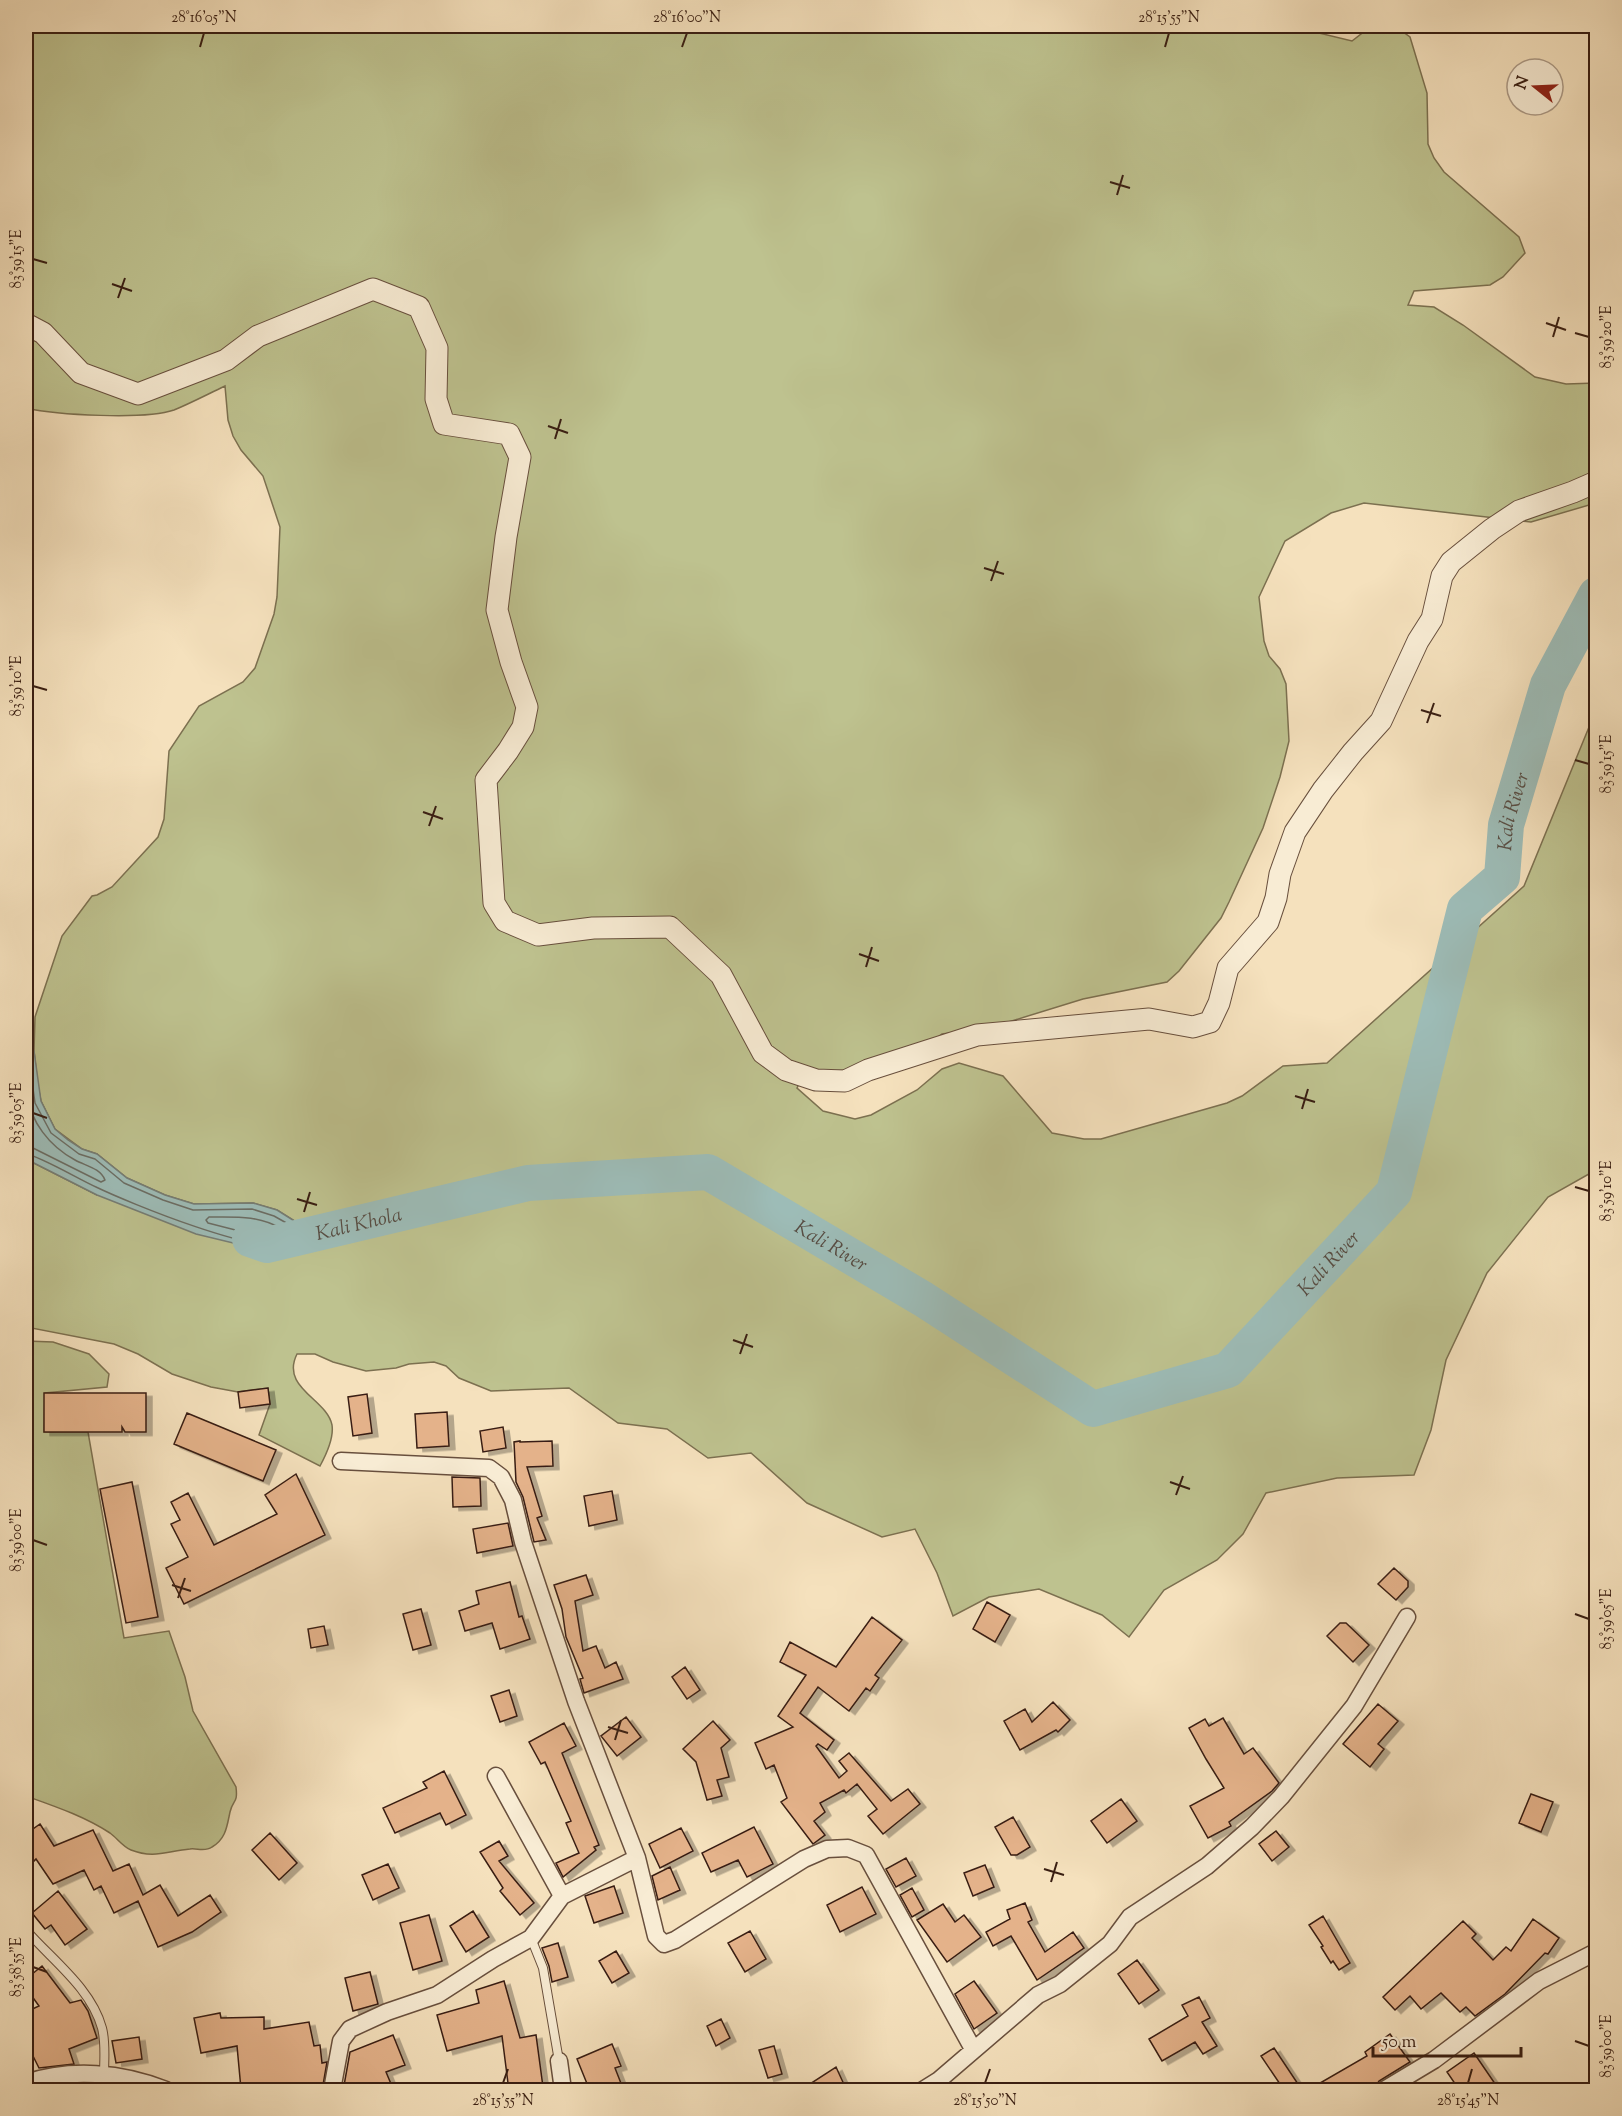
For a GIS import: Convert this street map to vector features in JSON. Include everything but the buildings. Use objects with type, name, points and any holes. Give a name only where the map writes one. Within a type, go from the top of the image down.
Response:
[{"type":"street","points":[[26,324],[43,333],[81,373],[138,394],[226,360],[258,336],[373,289],[419,308],[437,348],[436,399],[444,424],[509,434],[520,457],[506,537],[497,610],[511,662],[527,707],[523,727],[486,780],[494,903],[505,921],[538,935],[593,928],[670,927],[721,975],[763,1053],[786,1070],[816,1080],[845,1082],[868,1070],[977,1035],[1149,1019],[1193,1028],[1210,1022],[1220,1004],[1228,968],[1268,922],[1294,832],[1323,790],[1380,721],[1418,641],[1432,619],[1442,576],[1451,562],[1492,529],[1519,512],[1596,482]]},
{"type":"street","points":[[341,1461],[489,1468],[501,1477],[513,1500],[523,1542],[576,1701],[637,1858],[656,1936],[664,1944],[675,1940],[804,1859],[827,1849],[848,1848],[866,1855],[973,2049]]},
{"type":"street","points":[[923,2091],[939,2080],[1038,1995],[1060,1984],[1110,1944],[1130,1917],[1207,1866],[1252,1827],[1281,1797],[1354,1706],[1407,1617]]},
{"type":"street","points":[[496,1776],[562,1896]]},
{"type":"street","points":[[332,2091],[341,2041],[350,2029],[387,2012],[437,1995],[531,1938],[562,1896],[637,1858]]},
{"type":"street","points":[[1384,2091],[1434,2060],[1539,1980],[1596,1952]]},
{"type":"street","points":[[559,2061],[563,2091]]},
{"type":"street","points":[[26,2083],[47,2076],[104,2075],[166,2091]]},
{"type":"lane","points":[[26,1930],[82,1990],[96,2011],[103,2030],[104,2075]]},
{"type":"lane","points":[[531,1938],[543,1968],[559,2061]]},
{"type":"path","points":[[1590,308],[1596,317]]},
{"type":"green space","points":[[26,26],[1290,26],[1352,41],[1365,31],[1377,26],[1396,27],[1410,37],[1427,93],[1428,144],[1434,158],[1444,172],[1519,237],[1525,253],[1503,277],[1490,285],[1414,291],[1408,305],[1434,307],[1535,377],[1566,384],[1596,383],[1596,503],[1531,522],[1364,503],[1331,513],[1285,541],[1259,597],[1264,641],[1269,656],[1280,669],[1286,684],[1289,741],[1263,828],[1229,902],[1221,918],[1179,971],[1167,982],[1083,999],[989,1028],[942,1034],[929,1044],[876,1069],[805,1072],[797,1088],[823,1111],[855,1119],[871,1115],[917,1090],[942,1069],[959,1063],[1003,1076],[1052,1133],[1084,1139],[1101,1139],[1227,1103],[1242,1096],[1283,1066],[1327,1063],[1524,886],[1596,710],[1596,1170],[1548,1197],[1487,1273],[1446,1360],[1431,1430],[1414,1475],[1337,1478],[1266,1493],[1243,1534],[1217,1560],[1164,1590],[1129,1637],[1102,1615],[1039,1589],[989,1597],[953,1616],[937,1573],[915,1529],[882,1537],[807,1503],[751,1453],[708,1458],[667,1429],[618,1423],[569,1388],[491,1391],[459,1378],[446,1366],[434,1362],[366,1371],[333,1362],[315,1354],[297,1354],[293,1366],[299,1385],[322,1408],[332,1425],[331,1441],[320,1466],[259,1435],[270,1404],[268,1388],[238,1392],[211,1387],[172,1374],[138,1354],[114,1344],[26,1327],[26,1159],[97,1195],[296,1222],[277,1210],[253,1203],[194,1204],[165,1195],[127,1178],[97,1154],[82,1149],[55,1129],[41,1101],[34,1051],[35,1017],[62,936],[92,896],[112,887],[158,837],[164,819],[169,751],[199,706],[243,682],[255,668],[274,614],[277,597],[280,527],[263,476],[241,450],[233,436],[228,420],[225,386],[174,410],[143,415],[58,413],[26,408]]},
{"type":"green space","points":[[26,1341],[53,1342],[89,1354],[109,1374],[107,1387],[45,1393],[44,1432],[88,1432],[124,1638],[169,1631],[185,1677],[193,1711],[236,1787],[236,1799],[231,1808],[225,1832],[217,1844],[204,1850],[139,1853],[128,1849],[110,1833],[90,1821],[26,1796]]},
{"type":"water","points":[[26,1051],[34,1051],[41,1101],[55,1129],[68,1140],[82,1149],[97,1154],[127,1178],[165,1195],[194,1204],[253,1203],[277,1210],[296,1222],[298,1250],[275,1253],[196,1234],[97,1195],[26,1159]]},
{"type":"waterway","name":"Kali River","points":[[250,1239],[267,1245],[528,1183],[708,1172],[923,1299],[1093,1409],[1228,1370],[1394,1192],[1465,909],[1502,877],[1506,825],[1548,685],[1596,595]]},
{"type":"water label","name":"Kali Khola","points":[[359,1223]]}]
